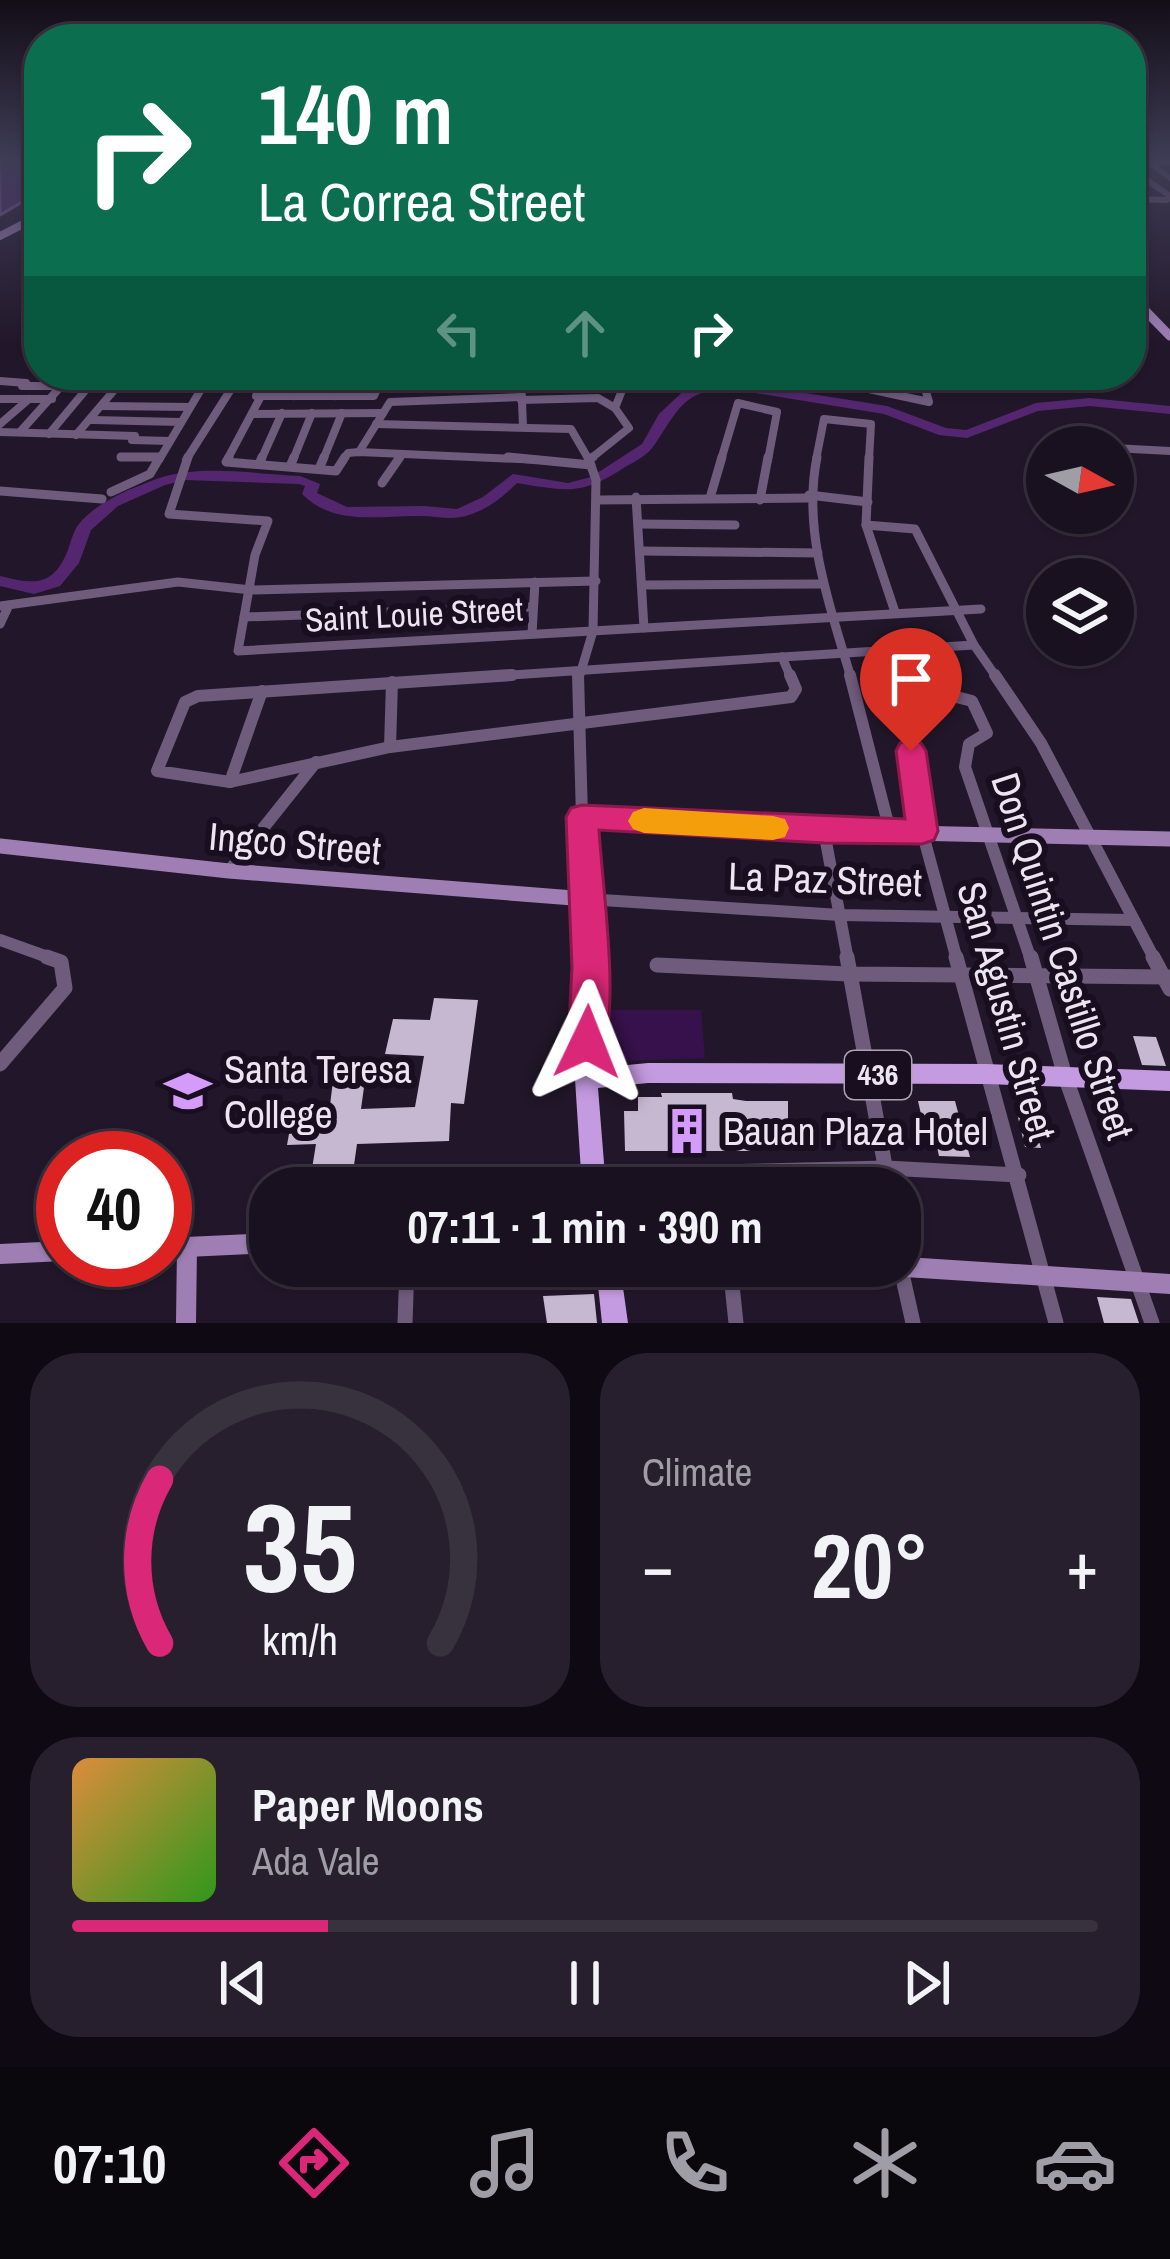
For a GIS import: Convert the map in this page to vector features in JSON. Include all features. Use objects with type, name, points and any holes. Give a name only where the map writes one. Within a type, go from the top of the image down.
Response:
[{"type":"main road","name":"436","points":[[586,1079],[648,1072],[1170,1081]]},
{"type":"main road","points":[[586,1079],[592,1167]]},
{"type":"main road","points":[[611,1287],[615,1323]]},
{"type":"street","points":[[1146,311],[1170,336]]},
{"type":"street","points":[[20,433],[59,390]]},
{"type":"street","points":[[47,435],[86,390]]},
{"type":"street","points":[[76,435],[116,390]]},
{"type":"street","points":[[134,407],[146,390]]},
{"type":"street","points":[[164,407],[174,390]]},
{"type":"street","points":[[153,470],[201,390]]},
{"type":"street","points":[[231,390],[183,473],[170,517],[268,521],[255,556],[244,617],[532,607]]},
{"type":"street","points":[[292,395],[294,390]]},
{"type":"street","points":[[334,396],[336,390]]},
{"type":"street","points":[[358,452],[390,402],[598,398],[615,408],[629,428],[590,463],[358,452],[348,453],[336,471],[226,462],[258,396],[374,396],[377,390]]},
{"type":"street","points":[[521,390],[523,427]]},
{"type":"street","points":[[615,408],[623,390]]},
{"type":"street","points":[[871,390],[929,402],[925,390]]},
{"type":"street","points":[[896,390],[897,395]]},
{"type":"street","points":[[0,399],[52,399]]},
{"type":"street","points":[[28,399],[0,428],[47,435],[135,436],[121,457],[159,457]]},
{"type":"street","points":[[710,498],[738,403],[777,412],[760,500]]},
{"type":"street","points":[[102,406],[190,407]]},
{"type":"street","points":[[260,463],[282,413]]},
{"type":"street","points":[[291,464],[312,413]]},
{"type":"street","points":[[319,469],[341,413]]},
{"type":"street","points":[[252,414],[383,413]]},
{"type":"street","points":[[890,831],[823,584],[809,497],[824,419],[871,424],[866,525],[895,612]]},
{"type":"street","points":[[92,420],[181,422]]},
{"type":"street","points":[[376,424],[571,429],[590,463],[596,490],[596,581],[593,631],[578,670],[584,726],[582,817],[590,968],[586,1079]]},
{"type":"street","points":[[132,440],[170,441]]},
{"type":"street","points":[[1134,449],[1170,451]]},
{"type":"street","points":[[382,484],[401,455]]},
{"type":"street","points":[[0,491],[106,495],[153,470],[183,473]]},
{"type":"street","points":[[596,490],[636,497],[809,497],[868,502]]},
{"type":"street","points":[[636,497],[644,628]]},
{"type":"street","points":[[639,524],[735,525]]},
{"type":"street","points":[[866,525],[915,529],[954,610],[1041,743],[1168,981]]},
{"type":"street","points":[[641,551],[818,553]]},
{"type":"street","points":[[0,623],[5,605],[178,581],[250,590],[596,581]]},
{"type":"street","points":[[532,634],[535,582]]},
{"type":"street","points":[[642,585],[823,584]]},
{"type":"street","name":"Saint Louie Street","points":[[244,617],[238,651],[981,610]]},
{"type":"street","points":[[782,657],[796,689],[791,697],[390,747],[230,782],[162,774],[157,765],[190,698],[392,682],[844,653],[974,645]]},
{"type":"street","points":[[390,747],[392,682]]},
{"type":"street","points":[[230,782],[262,692]]},
{"type":"street","name":"Don Quintin Castillo Street","points":[[904,716],[905,701],[941,693],[962,695],[972,701],[987,734],[969,744],[965,767],[1019,917],[1065,1076],[1153,1323]]},
{"type":"street","name":"San Agustin Street","points":[[904,716],[922,831],[1056,1323]]},
{"type":"street","points":[[229,871],[316,762]]},
{"type":"street","points":[[582,817],[824,831],[1170,838]]},
{"type":"street","points":[[824,831],[886,1167]]},
{"type":"street","name":"Ingco Street","points":[[0,846],[229,871],[586,899]]},
{"type":"street","name":"La Paz Street","points":[[586,899],[840,915],[1133,920]]},
{"type":"street","points":[[0,940],[61,962],[65,988],[1,1062]]},
{"type":"street","points":[[657,965],[1168,981]]},
{"type":"street","points":[[921,1170],[1018,1175]]},
{"type":"street","points":[[192,1246],[249,1244]]},
{"type":"street","points":[[0,1253],[36,1252]]},
{"type":"street","points":[[921,1268],[1170,1284]]},
{"type":"street","points":[[181,1287],[186,1323]]},
{"type":"street","points":[[405,1323],[406,1287]]},
{"type":"street","points":[[732,1287],[736,1323]]},
{"type":"street","points":[[905,1287],[913,1323]]},
{"type":"shaded area","points":[[600,1010],[701,1010],[705,1058],[601,1062]]},
{"type":"building","points":[[434,998],[478,1000],[464,1104],[451,1103],[449,1141],[357,1144],[354,1167],[312,1167],[316,1144],[287,1145],[294,1106],[330,1105],[333,1081],[365,1080],[361,1109],[415,1107],[424,1056],[385,1054],[393,1019],[430,1020]]},
{"type":"building","points":[[1133,1036],[1156,1037],[1166,1066],[1142,1065]]},
{"type":"building","name":"Bauan Plaza Hotel","points":[[661,1093],[732,1093],[733,1099],[746,1101],[788,1101],[788,1142],[750,1140],[751,1151],[625,1151],[624,1111],[638,1111],[638,1097],[662,1097]]},
{"type":"building","points":[[918,1101],[955,1101],[970,1157],[939,1156],[932,1125],[923,1123]]},
{"type":"building","points":[[1016,1109],[1038,1111],[1042,1125],[1035,1125],[1041,1148],[1025,1147]]},
{"type":"building","points":[[594,1294],[597,1323],[547,1323],[543,1296]]},
{"type":"building","points":[[1097,1297],[1131,1299],[1139,1323],[1104,1323]]},
{"type":"waterway","points":[[0,581],[34,589],[54,582],[71,563],[84,528],[113,503],[185,476],[300,480],[313,484],[309,494],[320,503],[347,512],[376,514],[452,514],[472,509],[513,478],[568,487],[596,480],[647,447],[664,417],[693,390]]},
{"type":"waterway","points":[[762,390],[887,410],[944,432],[967,434],[1036,407],[1090,402],[1170,410]]},
{"type":"slow traffic","points":[[644,821],[773,828]]},
{"type":"place","name":"Santa Teresa College","points":[[188,1091]]},
{"type":"place","name":"Bauan Plaza Hotel","points":[[687,1131]]},
{"type":"route","points":[[587,1042],[590,968],[582,817],[824,831],[922,831],[911,751]]}]
